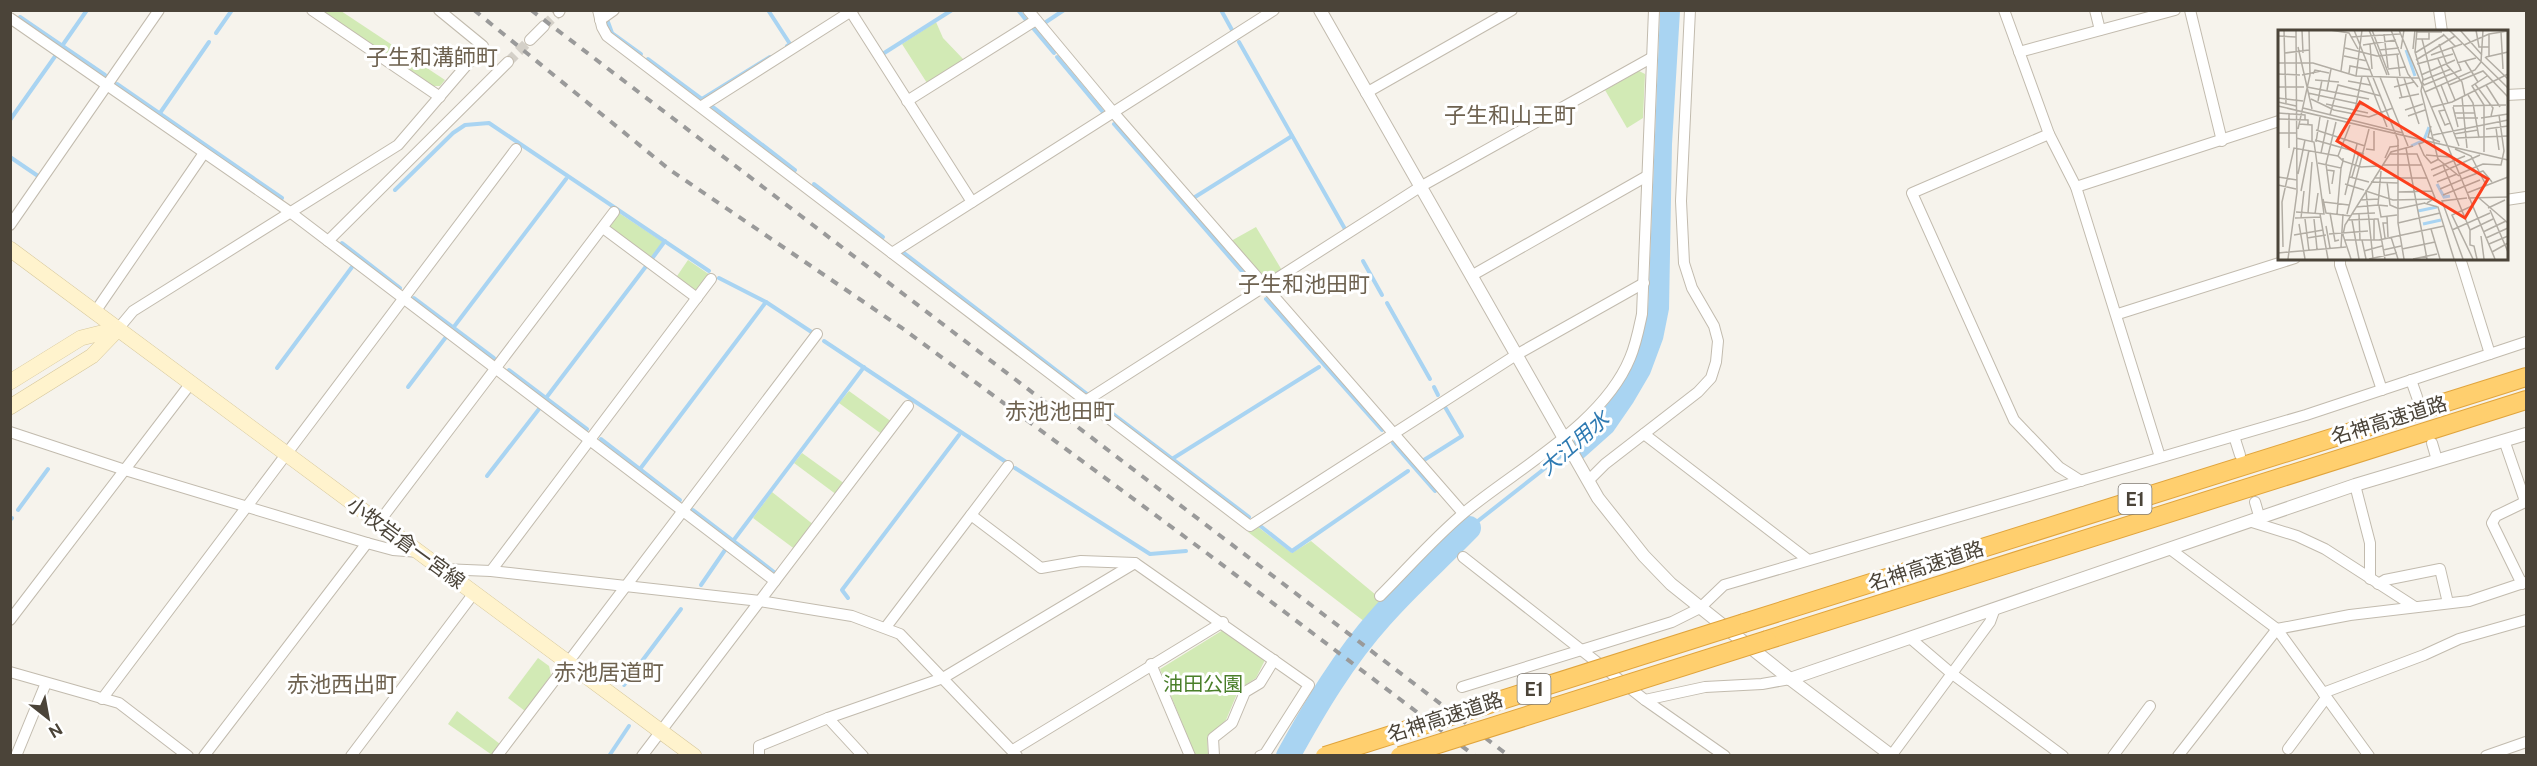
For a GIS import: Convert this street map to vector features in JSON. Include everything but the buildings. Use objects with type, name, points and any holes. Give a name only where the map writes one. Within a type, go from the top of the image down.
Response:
[{"type":"highway","name":"名神高速道路","points":[[1325,756],[2526,377]]},
{"type":"highway","name":"名神高速道路","points":[[1400,756],[2526,400]]},
{"type":"main road","name":"小牧岩倉一宮線","points":[[10,249],[694,756]]},
{"type":"main road","points":[[10,382],[81,338],[118,329]]},
{"type":"main road","points":[[10,407],[92,356],[118,329]]},
{"type":"street","points":[[15,10],[12,22],[108,85],[290,212],[775,581]]},
{"type":"street","points":[[10,225],[159,10]]},
{"type":"street","points":[[312,10],[440,97]]},
{"type":"street","points":[[118,329],[133,310],[398,145],[483,46],[439,10]]},
{"type":"street","points":[[614,10],[599,15],[607,36],[702,106],[1250,526],[1516,355],[1644,283]]},
{"type":"street","points":[[1028,10],[1113,112],[1463,513]]},
{"type":"street","points":[[892,253],[1274,10]]},
{"type":"street","points":[[1320,10],[1598,498],[1644,556],[1671,584],[1790,679],[1891,755],[1990,622],[1994,611]]},
{"type":"street","points":[[1366,93],[1512,10]]},
{"type":"street","points":[[1380,596],[1463,513],[1565,440],[1599,406],[1619,380],[1630,358],[1642,314],[1654,10]]},
{"type":"street","points":[[1588,481],[1605,464],[1698,392],[1711,378],[1716,362],[1718,341],[1714,326],[1692,288],[1684,263],[1681,201],[1690,10]]},
{"type":"street","points":[[2004,10],[2049,134],[2076,187],[2118,314],[2160,457]]},
{"type":"street","points":[[2095,10],[2100,30]]},
{"type":"street","points":[[2019,52],[2175,10]]},
{"type":"street","points":[[2190,10],[2222,141]]},
{"type":"street","points":[[2439,10],[2442,30]]},
{"type":"street","points":[[702,106],[852,11],[972,202]]},
{"type":"street","points":[[907,101],[1035,20]]},
{"type":"street","points":[[530,40],[544,26]]},
{"type":"street","points":[[1087,400],[1420,187],[1651,58]]},
{"type":"street","points":[[328,242],[508,62]]},
{"type":"street","points":[[2507,92],[2526,94]]},
{"type":"street","points":[[2076,187],[2278,121]]},
{"type":"street","points":[[2049,134],[1912,193],[2014,420],[2059,467],[2081,481]]},
{"type":"street","points":[[102,699],[516,149]]},
{"type":"street","points":[[95,312],[204,153]]},
{"type":"street","points":[[1471,276],[1647,176]]},
{"type":"street","points":[[2507,200],[2526,197]]},
{"type":"street","points":[[379,522],[614,212]]},
{"type":"street","points":[[603,228],[697,298]]},
{"type":"street","points":[[2118,314],[2289,260]]},
{"type":"street","points":[[2340,260],[2382,390]]},
{"type":"street","points":[[2461,260],[2490,354]]},
{"type":"street","points":[[491,571],[711,279]]},
{"type":"street","points":[[497,756],[817,333]]},
{"type":"street","points":[[1462,687],[1672,622],[1700,608],[1724,585],[2234,436],[2526,342]]},
{"type":"street","points":[[2411,380],[2416,397]]},
{"type":"street","points":[[10,621],[191,383]]},
{"type":"street","points":[[642,756],[908,406]]},
{"type":"street","points":[[10,432],[125,470],[367,543],[393,550],[420,552]]},
{"type":"street","points":[[1644,434],[1807,559]]},
{"type":"street","points":[[1645,700],[1705,687],[1762,684],[1790,679],[1994,611],[2355,485],[2526,434]]},
{"type":"street","points":[[2234,436],[2240,455]]},
{"type":"street","points":[[2178,756],[2277,629],[2350,615],[2469,601],[2524,583],[2492,523],[2496,516],[2523,503],[2524,498],[2504,440]]},
{"type":"street","points":[[2432,443],[2437,460]]},
{"type":"street","points":[[886,627],[1008,466]]},
{"type":"street","points":[[2355,485],[2370,543],[2374,581]]},
{"type":"street","points":[[2255,502],[2256,520]]},
{"type":"street","points":[[971,515],[1041,568],[1081,561],[1135,563],[1223,622],[1309,686],[1265,754],[1260,756]]},
{"type":"street","points":[[2256,520],[2325,549],[2415,607]]},
{"type":"street","points":[[204,756],[367,543]]},
{"type":"street","points":[[2170,549],[2277,629],[2370,756]]},
{"type":"street","points":[[1463,556],[1645,700],[1725,756]]},
{"type":"street","points":[[759,756],[759,746],[828,718],[944,678],[1135,563]]},
{"type":"street","points":[[2374,581],[2440,568],[2448,603]]},
{"type":"street","points":[[442,569],[491,571],[760,601],[852,616],[900,634],[1015,753],[1151,664],[1223,622]]},
{"type":"street","points":[[351,756],[474,593]]},
{"type":"street","points":[[2288,749],[2324,695],[2459,639],[2526,620]]},
{"type":"street","points":[[1910,638],[1952,673],[2063,756]]},
{"type":"street","points":[[1214,756],[1213,738],[1232,723],[1245,692],[1260,684],[1274,660]]},
{"type":"street","points":[[1151,664],[1190,756]]},
{"type":"street","points":[[10,672],[119,703],[188,756]]},
{"type":"street","points":[[16,756],[46,682]]},
{"type":"street","points":[[2113,756],[2150,706]]},
{"type":"street","points":[[828,718],[863,756]]},
{"type":"street","points":[[2486,756],[2526,742]]},
{"type":"green space","points":[[318,11],[341,11],[445,80],[440,86],[432,86]]},
{"type":"green space","points":[[936,22],[943,38],[964,60],[927,83],[902,44]]},
{"type":"green space","points":[[1639,71],[1645,74],[1643,118],[1627,128],[1605,90]]},
{"type":"green space","points":[[619,213],[663,242],[650,260],[608,230]]},
{"type":"green space","points":[[1256,227],[1283,272],[1266,279],[1262,278],[1231,241]]},
{"type":"green space","points":[[688,260],[710,275],[695,294],[675,279]]},
{"type":"green space","points":[[849,391],[892,422],[883,435],[839,403]]},
{"type":"green space","points":[[802,453],[845,484],[837,495],[794,463]]},
{"type":"green space","points":[[772,492],[814,525],[796,550],[753,518]]},
{"type":"green space","points":[[1258,527],[1292,553],[1311,541],[1382,600],[1365,622],[1248,532]]},
{"type":"green space","name":"油田公園","points":[[1223,630],[1265,660],[1256,678],[1239,689],[1226,720],[1207,737],[1208,755],[1195,755],[1160,669]]},
{"type":"green space","points":[[538,658],[549,666],[551,675],[525,711],[508,698]]},
{"type":"green space","points":[[457,711],[500,744],[492,755],[448,724]]},
{"type":"water","points":[[1660,11],[1680,11],[1672,144],[1669,309],[1663,339],[1650,374],[1633,403],[1613,432],[1576,465],[1565,448],[1605,407],[1621,385],[1638,348],[1648,309]]},
{"type":"waterway","points":[[62,46],[87,10]]},
{"type":"waterway","points":[[216,33],[232,10]]},
{"type":"waterway","points":[[768,10],[790,44],[787,46]]},
{"type":"waterway","points":[[881,55],[952,10]]},
{"type":"waterway","points":[[1018,10],[1026,20]]},
{"type":"waterway","points":[[1046,22],[1064,10]]},
{"type":"waterway","points":[[1221,10],[1232,30]]},
{"type":"waterway","points":[[20,17],[105,75]]},
{"type":"waterway","points":[[608,22],[612,33],[641,54]]},
{"type":"waterway","points":[[1033,28],[1054,53]]},
{"type":"waterway","points":[[160,113],[209,42]]},
{"type":"waterway","points":[[1239,42],[1345,229]]},
{"type":"waterway","points":[[10,120],[56,55]]},
{"type":"waterway","points":[[702,99],[770,57]]},
{"type":"waterway","points":[[1057,57],[1102,111]]},
{"type":"waterway","points":[[648,59],[702,99]]},
{"type":"waterway","points":[[117,84],[282,198]]},
{"type":"waterway","points":[[713,107],[795,170]]},
{"type":"waterway","points":[[395,190],[453,133],[465,125],[489,123],[709,271]]},
{"type":"waterway","points":[[1114,124],[1253,284]]},
{"type":"waterway","points":[[1195,197],[1292,136]]},
{"type":"waterway","points":[[10,157],[38,176]]},
{"type":"waterway","points":[[453,328],[566,179]]},
{"type":"waterway","points":[[814,184],[883,237]]},
{"type":"waterway","points":[[651,260],[665,241]]},
{"type":"waterway","points":[[342,243],[400,288]]},
{"type":"waterway","points":[[904,253],[1087,394]]},
{"type":"waterway","points":[[1363,261],[1382,295]]},
{"type":"waterway","points":[[546,398],[647,265]]},
{"type":"waterway","points":[[277,368],[352,267]]},
{"type":"waterway","points":[[719,278],[766,302],[813,333]]},
{"type":"waterway","points":[[414,298],[494,358]]},
{"type":"waterway","points":[[1266,299],[1382,430]]},
{"type":"waterway","points":[[640,469],[766,302]]},
{"type":"waterway","points":[[1387,303],[1430,379]]},
{"type":"waterway","points":[[408,387],[446,337]]},
{"type":"waterway","points":[[824,341],[1006,462]]},
{"type":"waterway","points":[[733,541],[864,367]]},
{"type":"waterway","points":[[1172,459],[1319,367]]},
{"type":"waterway","points":[[509,370],[587,429]]},
{"type":"waterway","points":[[1434,387],[1438,395]]},
{"type":"waterway","points":[[1096,401],[1249,517]]},
{"type":"waterway","points":[[1424,460],[1462,436],[1445,407]]},
{"type":"waterway","points":[[487,476],[539,409]]},
{"type":"waterway","points":[[848,598],[842,590],[959,435]]},
{"type":"waterway","points":[[601,439],[680,500]]},
{"type":"waterway","points":[[1393,443],[1435,491]]},
{"type":"waterway","name":"大江用水","points":[[1469,528],[1567,451]]},
{"type":"waterway","points":[[1015,468],[1150,554],[1186,551]]},
{"type":"waterway","points":[[18,510],[48,469]]},
{"type":"waterway","points":[[1259,525],[1292,551],[1408,471]]},
{"type":"waterway","points":[[693,510],[774,572]]},
{"type":"waterway","name":"大江用水","points":[[1288,756],[1331,684],[1367,633],[1402,594],[1469,528]]},
{"type":"waterway","points":[[701,585],[725,550]]},
{"type":"waterway","points":[[624,685],[681,609]]},
{"type":"waterway","points":[[609,756],[629,726]]},
{"type":"tunnel","points":[[544,26],[559,12]]},
{"type":"tunnel","points":[[508,62],[530,40]]},
{"type":"railway","points":[[474,10],[670,170],[902,328],[1208,554],[1475,756]]},
{"type":"railway","points":[[531,10],[1509,756]]},
{"type":"district","name":"子生和溝師町","points":[[432,57]]},
{"type":"district","name":"子生和山王町","points":[[1510,115]]},
{"type":"district","name":"子生和池田町","points":[[1304,284]]},
{"type":"district","name":"赤池池田町","points":[[1060,411]]},
{"type":"district","name":"赤池居道町","points":[[609,672]]},
{"type":"district","name":"赤池西出町","points":[[342,684]]}]
